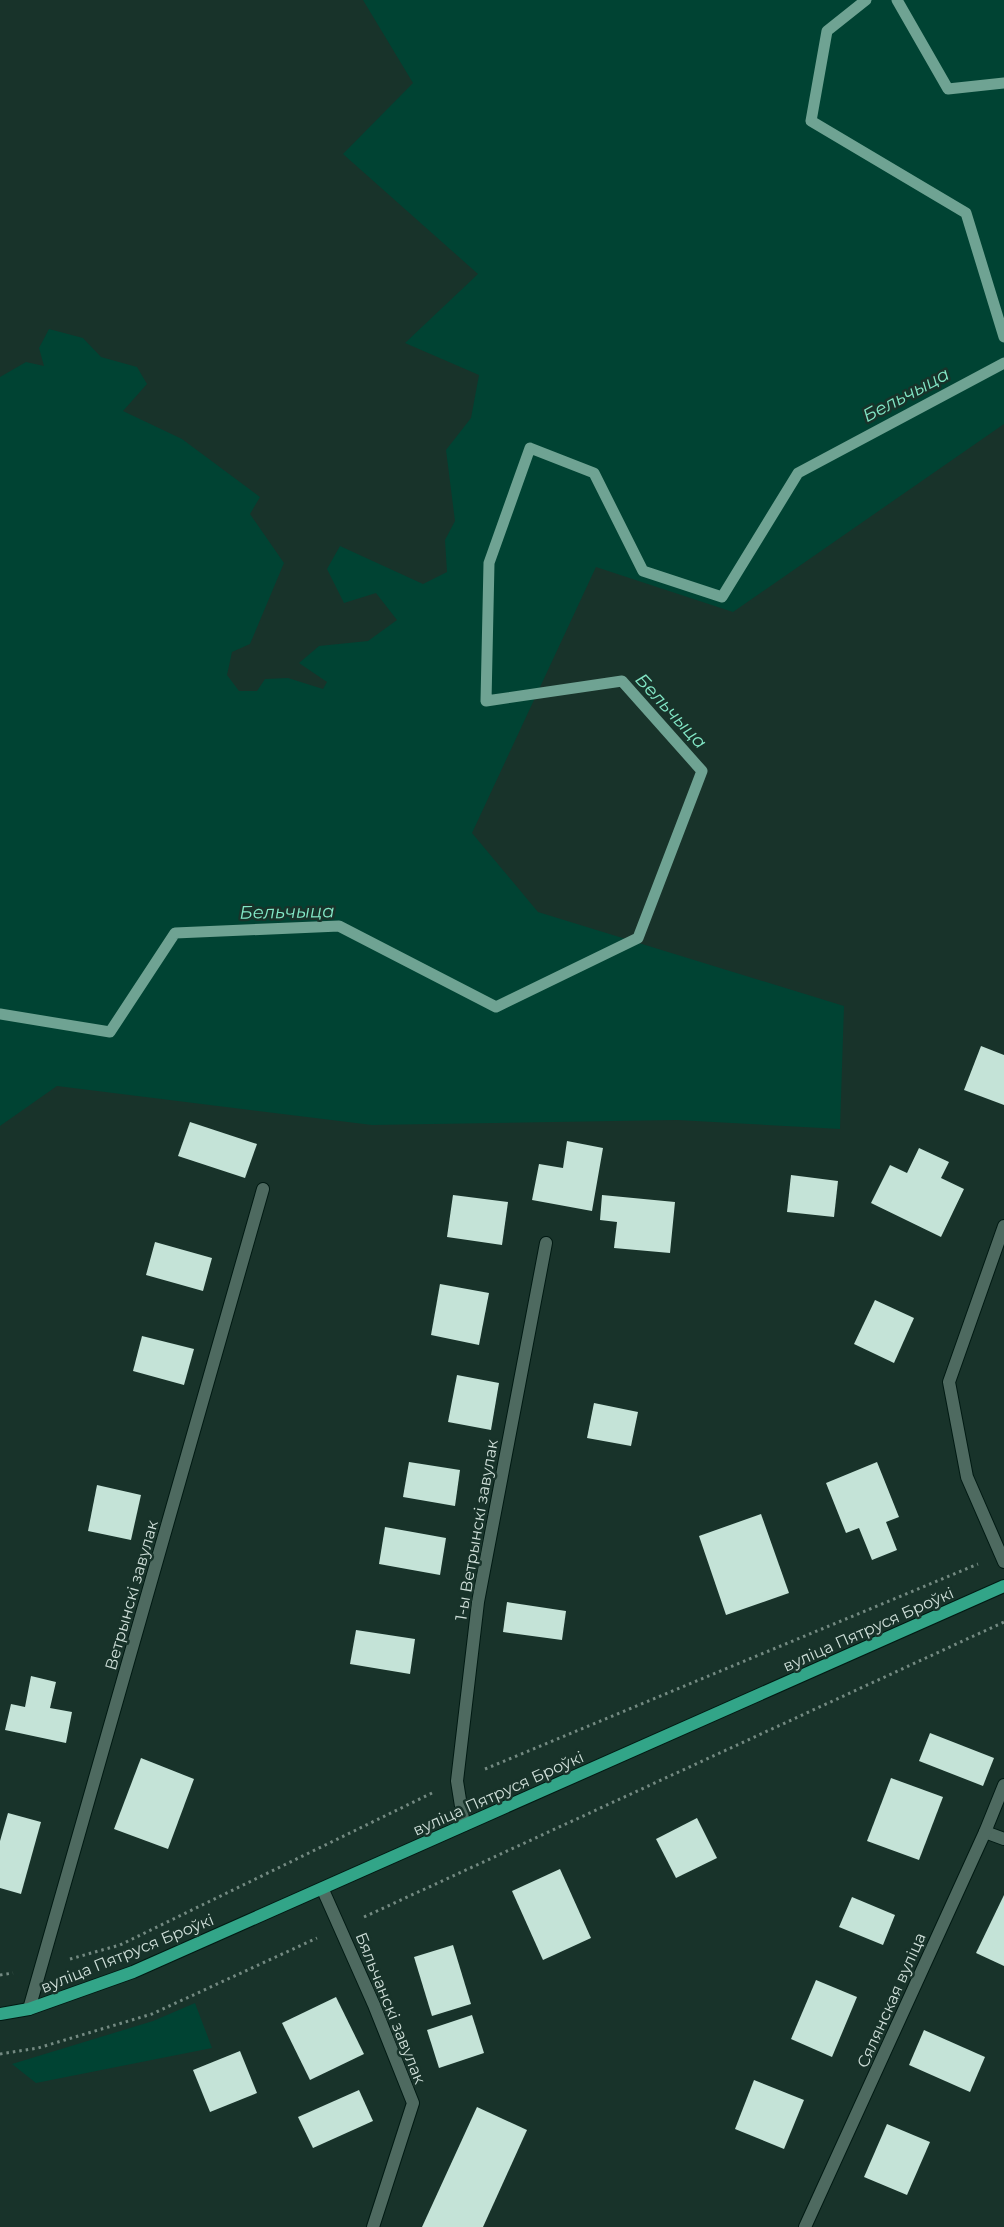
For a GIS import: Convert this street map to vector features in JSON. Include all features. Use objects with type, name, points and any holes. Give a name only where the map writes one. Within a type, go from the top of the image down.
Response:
[{"type":"main road","name":"вуліца Пятруся Броўкі","points":[[0,2014],[30,2009],[133,1972],[323,1890],[464,1825],[1004,1586]]},
{"type":"street","name":"Ветрынскі завулак","points":[[30,2009],[264,1189]]},
{"type":"street","points":[[1002,1558],[966,1478],[949,1382],[1004,1226]]},
{"type":"street","name":"1-ы Ветрынскі завулак","points":[[464,1825],[457,1781],[478,1602],[546,1243]]},
{"type":"street","name":"Сялянская вуліца","points":[[806,2227],[985,1832],[1004,1785]]},
{"type":"street","points":[[985,1832],[1004,1839]]},
{"type":"street","name":"Бяльчанскі завулак","points":[[323,1890],[374,2005],[413,2103],[373,2227]]},
{"type":"path","points":[[0,1975],[41,1967],[120,1945],[457,1781],[1002,1558]]},
{"type":"path","points":[[0,2054],[38,2048],[152,2014],[1004,1622]]},
{"type":"green space","points":[[363,0],[1004,0],[1004,424],[733,612],[596,567],[472,833],[538,912],[844,1006],[840,1129],[677,1120],[372,1125],[57,1086],[0,1126],[0,377],[26,362],[44,366],[39,348],[49,329],[83,338],[101,357],[137,367],[147,384],[123,411],[182,439],[260,497],[250,514],[284,563],[250,644],[232,652],[227,675],[239,691],[257,691],[265,679],[288,678],[323,689],[327,682],[299,663],[319,646],[368,641],[397,620],[376,593],[344,603],[327,569],[340,546],[423,584],[447,572],[445,540],[455,521],[446,450],[471,418],[479,375],[405,343],[478,274],[343,154],[413,83]]},
{"type":"green space","points":[[195,2003],[212,2048],[36,2083],[12,2064],[153,2021]]},
{"type":"building","points":[[981,1046],[1004,1055],[1004,1105],[964,1090]]},
{"type":"building","points":[[190,1122],[257,1144],[245,1178],[178,1156]]},
{"type":"building","points":[[567,1141],[603,1148],[592,1211],[532,1200],[539,1164],[563,1168]]},
{"type":"building","points":[[919,1148],[949,1162],[941,1178],[964,1189],[941,1237],[871,1203],[890,1165],[907,1173]]},
{"type":"building","points":[[791,1175],[838,1181],[834,1217],[787,1212]]},
{"type":"building","points":[[453,1195],[508,1202],[502,1245],[447,1237]]},
{"type":"building","points":[[602,1195],[675,1202],[670,1253],[614,1248],[617,1222],[600,1220]]},
{"type":"building","points":[[155,1242],[212,1258],[203,1291],[146,1275]]},
{"type":"building","points":[[440,1284],[489,1293],[479,1345],[431,1335]]},
{"type":"building","points":[[875,1300],[914,1318],[894,1363],[854,1344]]},
{"type":"building","points":[[142,1336],[194,1349],[184,1385],[133,1371]]},
{"type":"building","points":[[457,1375],[499,1383],[491,1430],[448,1422]]},
{"type":"building","points":[[594,1403],[638,1412],[631,1446],[587,1438]]},
{"type":"building","points":[[409,1462],[460,1470],[455,1506],[403,1497]]},
{"type":"building","points":[[877,1462],[899,1517],[886,1522],[897,1550],[872,1560],[859,1528],[846,1533],[826,1483]]},
{"type":"building","points":[[97,1485],[141,1495],[131,1540],[88,1531]]},
{"type":"building","points":[[761,1514],[789,1593],[726,1615],[699,1536]]},
{"type":"building","points":[[385,1527],[446,1538],[440,1575],[379,1564]]},
{"type":"building","points":[[507,1602],[566,1611],[562,1640],[503,1632]]},
{"type":"building","points":[[356,1630],[415,1639],[410,1674],[350,1664]]},
{"type":"building","points":[[31,1676],[56,1682],[50,1708],[72,1712],[66,1743],[5,1730],[11,1704],[25,1707]]},
{"type":"building","points":[[930,1733],[994,1758],[983,1786],[919,1761]]},
{"type":"building","points":[[141,1758],[194,1779],[168,1849],[114,1829]]},
{"type":"building","points":[[891,1778],[943,1797],[919,1860],[867,1841]]},
{"type":"building","points":[[8,1813],[41,1822],[21,1894],[0,1888],[0,1841]]},
{"type":"building","points":[[697,1818],[717,1858],[676,1878],[656,1839]]},
{"type":"building","points":[[560,1869],[591,1938],[543,1960],[512,1891]]},
{"type":"building","points":[[1004,1895],[1004,1966],[976,1953]]},
{"type":"building","points":[[852,1897],[895,1915],[883,1945],[839,1927]]},
{"type":"building","points":[[453,1945],[471,2004],[432,2016],[414,1957]]},
{"type":"building","points":[[816,1980],[857,1997],[832,2057],[791,2039]]},
{"type":"building","points":[[336,1997],[364,2054],[310,2080],[282,2023]]},
{"type":"building","points":[[472,2015],[484,2053],[439,2068],[427,2030]]},
{"type":"building","points":[[924,2030],[985,2057],[970,2092],[909,2065]]},
{"type":"building","points":[[240,2051],[257,2093],[210,2112],[193,2070]]},
{"type":"building","points":[[754,2080],[804,2100],[784,2149],[735,2129]]},
{"type":"building","points":[[359,2090],[373,2121],[313,2148],[298,2117]]},
{"type":"building","points":[[477,2107],[527,2130],[483,2227],[422,2227]]},
{"type":"building","points":[[887,2124],[930,2142],[907,2195],[864,2177]]},
{"type":"waterway","name":"Бельчыца","points":[[866,0],[827,31],[811,121],[966,213],[1004,337]]},
{"type":"waterway","name":"Бельчыца","points":[[897,0],[948,89],[1004,83]]},
{"type":"waterway","name":"Бельчыца","points":[[0,1014],[110,1032],[175,933],[339,926],[496,1007],[638,938],[702,771],[622,681],[486,701],[489,563],[530,448],[594,473],[643,571],[722,597],[798,473],[1004,363]]}]
